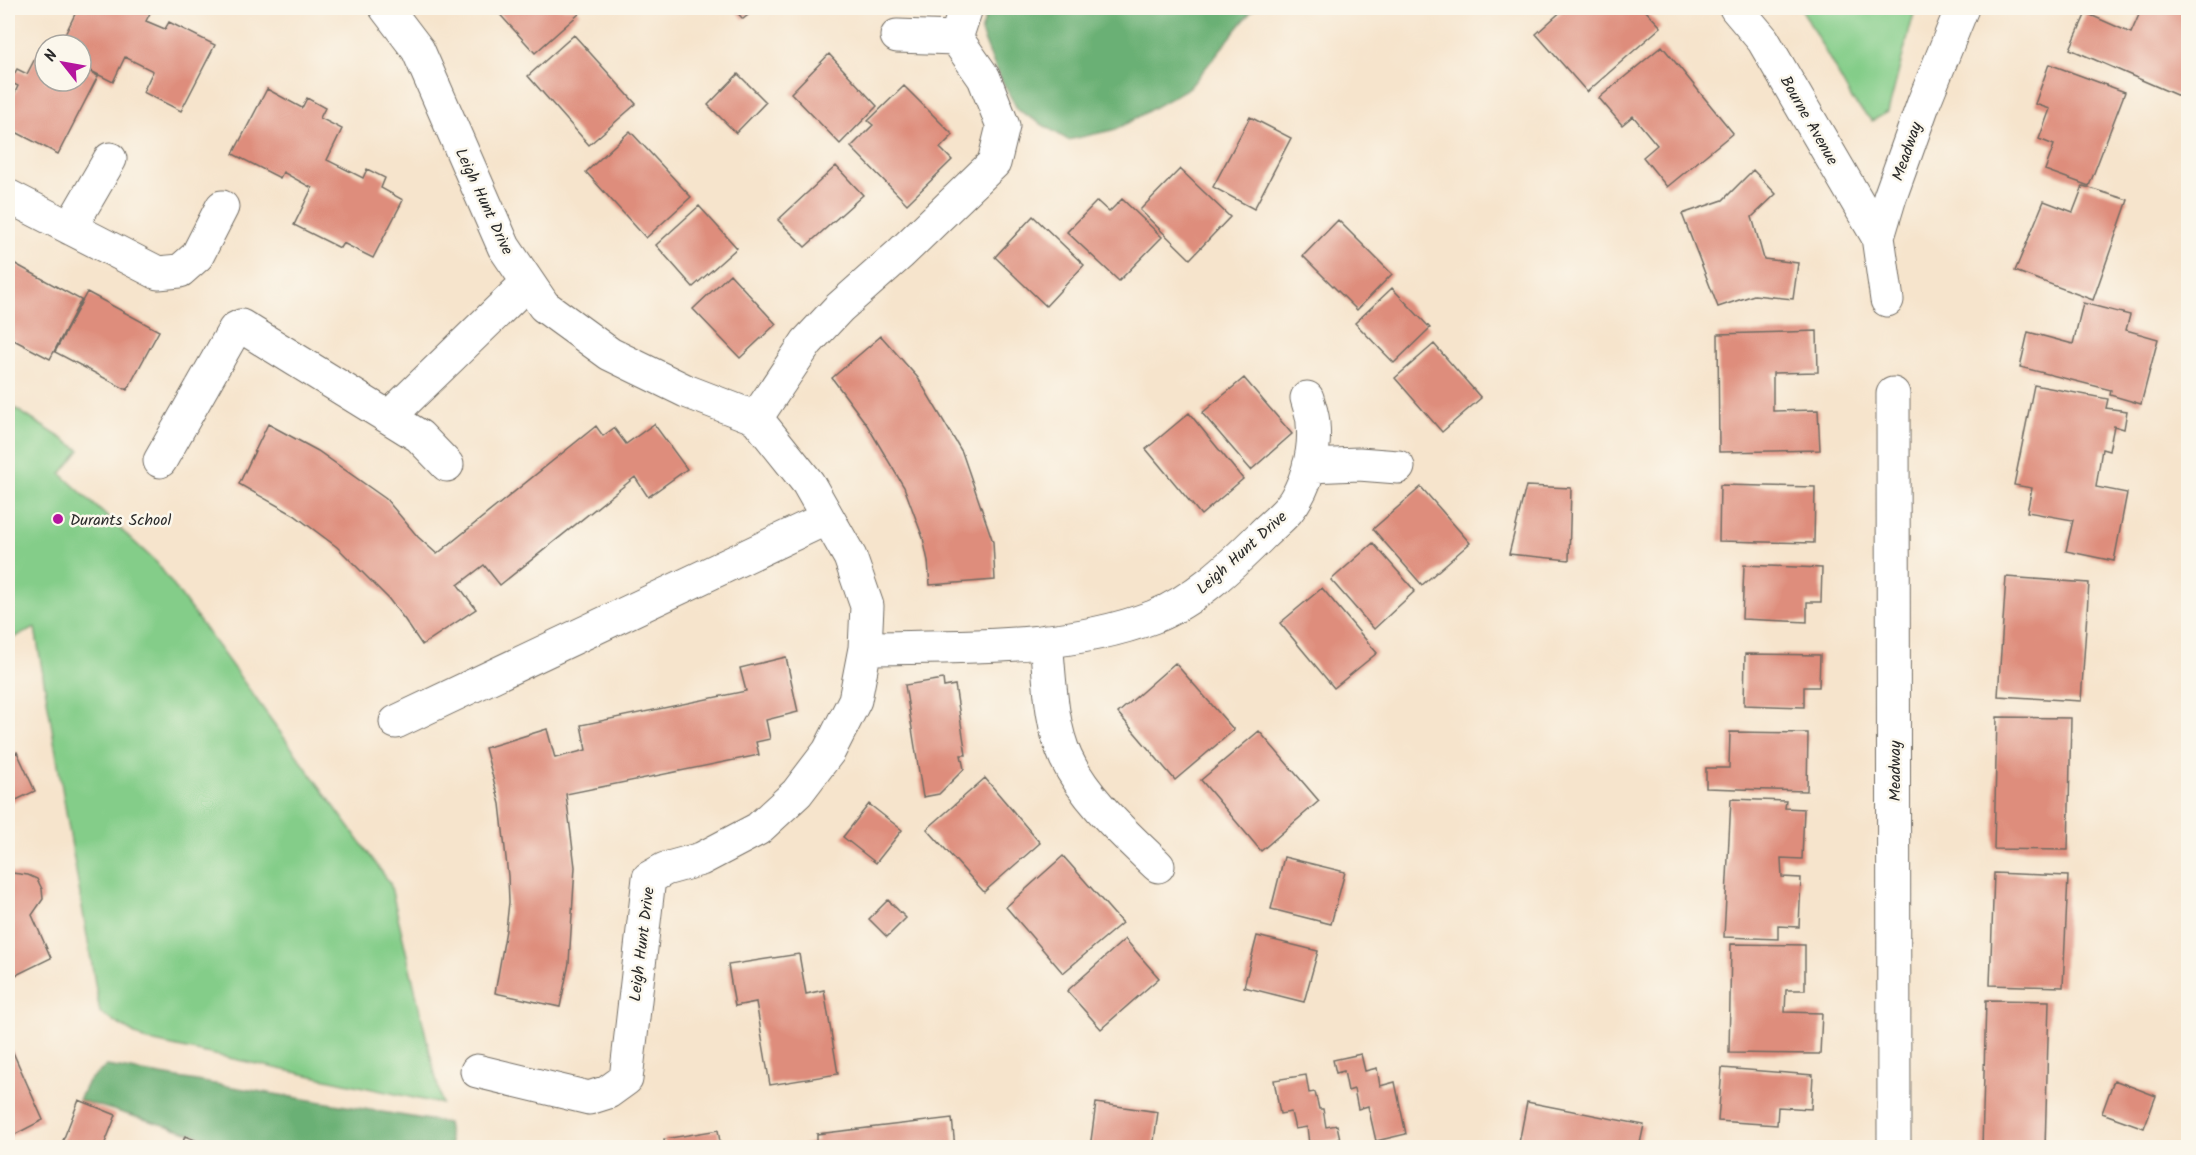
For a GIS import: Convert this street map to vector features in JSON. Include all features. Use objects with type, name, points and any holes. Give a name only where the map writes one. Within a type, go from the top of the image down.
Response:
[{"type":"street","name":"Leigh Hunt Drive","points":[[386,8],[418,50],[504,247],[544,306],[610,354],[686,392],[756,418],[808,483],[850,557],[867,606],[865,648],[855,700],[829,751],[797,793],[758,829],[701,859],[666,869],[649,878],[626,1079],[608,1092],[589,1098],[477,1071]]},
{"type":"street","points":[[956,38],[966,8]]},
{"type":"street","name":"Bourne Avenue","points":[[1736,8],[1764,40],[1878,237]]},
{"type":"street","name":"Meadway","points":[[1887,300],[1878,237],[1924,102],[1962,8]]},
{"type":"street","points":[[897,36],[956,38]]},
{"type":"street","points":[[756,418],[807,342],[839,308],[900,254],[994,163],[1003,126],[984,78],[956,38]]},
{"type":"street","points":[[70,228],[110,159]]},
{"type":"street","points":[[8,196],[158,273],[180,272],[197,256],[222,207]]},
{"type":"street","points":[[389,417],[527,283]]},
{"type":"street","points":[[160,461],[235,329],[241,326],[419,436],[447,465]]},
{"type":"street","name":"Meadway","points":[[1893,394],[1894,1148]]},
{"type":"street","name":"Leigh Hunt Drive","points":[[865,648],[1020,645],[1098,633],[1154,616],[1190,597],[1224,570],[1289,508],[1301,488],[1313,447],[1313,424],[1307,398]]},
{"type":"street","points":[[1309,466],[1359,464],[1398,466]]},
{"type":"street","points":[[396,722],[827,518]]},
{"type":"street","points":[[1046,641],[1056,724],[1066,758],[1081,785],[1125,834],[1158,866]]},
{"type":"green space","points":[[988,8],[1254,8],[1190,87],[1117,129],[1068,140],[1018,110],[997,72],[981,32]]},
{"type":"green space","points":[[1801,8],[1917,8],[1888,112],[1872,121],[1853,101]]},
{"type":"green space","points":[[8,404],[80,450],[61,474],[157,563],[390,883],[442,1104],[145,1040],[100,1013],[35,628],[8,640]]},
{"type":"green space","points":[[107,1066],[447,1123],[451,1147],[238,1147],[79,1100],[88,1081]]},
{"type":"building","points":[[78,8],[150,8],[152,9],[146,21],[165,29],[169,22],[215,45],[181,111],[143,92],[153,71],[125,57],[113,82],[93,72],[93,33],[66,33]]},
{"type":"building","points":[[494,8],[575,8],[580,13],[535,53]]},
{"type":"building","points":[[733,8],[757,8],[743,19]]},
{"type":"building","points":[[1565,8],[1643,8],[1661,27],[1587,92],[1536,34]]},
{"type":"building","points":[[2142,8],[2188,10],[2188,100],[2070,49],[2086,13],[2131,33]]},
{"type":"building","points":[[574,35],[636,104],[589,145],[528,76]]},
{"type":"building","points":[[1662,46],[1733,133],[1667,187],[1643,157],[1657,145],[1633,116],[1622,125],[1599,98]]},
{"type":"building","points":[[829,54],[877,106],[840,144],[791,93]]},
{"type":"building","points":[[33,62],[33,93],[89,93],[58,154],[8,128],[8,107],[18,86],[10,82],[17,69],[27,74]]},
{"type":"building","points":[[2049,64],[2125,92],[2089,186],[2045,170],[2054,145],[2039,139],[2050,109],[2035,104]]},
{"type":"building","points":[[93,73],[98,76],[93,86]]},
{"type":"building","points":[[738,74],[766,102],[736,133],[708,105]]},
{"type":"building","points":[[904,86],[953,135],[940,148],[952,160],[907,204],[851,147],[873,125],[868,121]]},
{"type":"building","points":[[267,89],[302,108],[307,98],[325,108],[320,118],[342,129],[327,160],[363,178],[367,169],[385,178],[381,188],[403,200],[373,258],[343,243],[340,248],[294,225],[312,188],[283,172],[280,178],[233,154]]},
{"type":"building","points":[[1250,117],[1291,138],[1254,209],[1213,187]]},
{"type":"building","points":[[630,131],[691,197],[646,238],[586,172]]},
{"type":"building","points":[[836,166],[863,195],[805,247],[778,220]]},
{"type":"building","points":[[1180,169],[1230,217],[1190,259],[1140,210]]},
{"type":"building","points":[[1753,170],[1776,194],[1752,217],[1764,259],[1798,263],[1793,299],[1754,295],[1718,307],[1682,214],[1723,200]]},
{"type":"building","points":[[2083,186],[2128,200],[2093,300],[2015,271],[2044,201],[2073,212]]},
{"type":"building","points":[[1122,199],[1162,237],[1119,281],[1067,232],[1097,201],[1109,212]]},
{"type":"building","points":[[699,206],[737,248],[693,287],[656,245]]},
{"type":"building","points":[[1033,216],[1084,265],[1046,306],[995,257]]},
{"type":"building","points":[[1338,220],[1392,274],[1357,310],[1303,256]]},
{"type":"building","points":[[10,261],[81,300],[50,359],[8,337],[8,265]]},
{"type":"building","points":[[730,274],[776,324],[740,358],[693,309]]},
{"type":"building","points":[[1392,288],[1430,328],[1394,363],[1355,323]]},
{"type":"building","points":[[87,292],[159,331],[127,390],[55,352]]},
{"type":"building","points":[[2083,303],[2130,315],[2126,330],[2158,339],[2141,404],[2110,395],[2111,390],[2020,367],[2028,332],[2073,344]]},
{"type":"building","points":[[1817,331],[1818,372],[1773,373],[1773,411],[1818,410],[1820,450],[1719,452],[1718,334]]},
{"type":"building","points":[[881,336],[918,378],[962,452],[993,542],[995,580],[930,585],[923,538],[904,487],[867,425],[832,378]]},
{"type":"building","points":[[1434,344],[1481,398],[1442,432],[1395,378]]},
{"type":"building","points":[[1244,378],[1292,434],[1251,470],[1202,413]]},
{"type":"building","points":[[2034,385],[2108,399],[2106,408],[2127,411],[2124,429],[2114,426],[2109,451],[2102,449],[2096,487],[2127,493],[2114,561],[2066,551],[2073,520],[2027,512],[2032,488],[2014,485]]},
{"type":"building","points":[[1189,413],[1243,479],[1201,515],[1146,449]]},
{"type":"building","points":[[268,424],[318,451],[386,499],[418,537],[437,554],[596,426],[603,436],[614,428],[626,444],[654,424],[687,469],[648,497],[635,477],[500,585],[484,565],[458,585],[476,609],[422,645],[388,598],[337,547],[294,515],[239,484]]},
{"type":"building","points":[[1720,485],[1815,487],[1814,543],[1719,541]]},
{"type":"building","points":[[1526,486],[1571,488],[1569,560],[1509,554]]},
{"type":"building","points":[[1421,487],[1470,543],[1422,585],[1373,529]]},
{"type":"building","points":[[1373,543],[1415,591],[1374,629],[1331,580]]},
{"type":"building","points":[[1744,565],[1822,568],[1821,602],[1807,602],[1807,622],[1742,619]]},
{"type":"building","points":[[2006,577],[2089,583],[2081,701],[1998,696]]},
{"type":"building","points":[[1322,588],[1377,653],[1334,688],[1280,623]]},
{"type":"building","points":[[1745,654],[1820,655],[1819,687],[1804,687],[1804,707],[1744,705]]},
{"type":"building","points":[[786,657],[798,712],[766,720],[770,739],[756,742],[759,755],[566,794],[575,867],[569,963],[560,1007],[495,993],[506,930],[509,902],[508,876],[500,804],[485,748],[547,729],[555,758],[586,750],[581,725],[746,691],[740,668]]},
{"type":"building","points":[[1175,663],[1234,730],[1175,780],[1118,713]]},
{"type":"building","points":[[943,679],[944,687],[955,685],[966,755],[961,755],[964,769],[939,794],[923,797],[905,685]]},
{"type":"building","points":[[1997,717],[2071,718],[2068,850],[1994,849]]},
{"type":"building","points":[[1259,731],[1319,801],[1261,851],[1201,780]]},
{"type":"building","points":[[1730,732],[1808,733],[1807,791],[1706,788],[1706,768],[1729,768]]},
{"type":"building","points":[[17,752],[35,791],[8,804],[8,757]]},
{"type":"building","points":[[985,778],[1040,843],[984,892],[927,829]]},
{"type":"building","points":[[1731,799],[1786,801],[1785,808],[1804,809],[1802,859],[1781,858],[1782,877],[1801,878],[1799,927],[1778,926],[1778,939],[1724,937]]},
{"type":"building","points":[[869,804],[902,830],[876,863],[843,837]]},
{"type":"building","points":[[1063,856],[1122,923],[1063,973],[1006,907]]},
{"type":"building","points":[[1284,857],[1345,872],[1331,924],[1271,909]]},
{"type":"building","points":[[8,864],[12,873],[37,879],[42,889],[43,899],[32,915],[51,958],[8,979]]},
{"type":"building","points":[[1994,873],[2068,876],[2063,987],[1990,985]]},
{"type":"building","points":[[888,900],[906,918],[887,937],[869,919]]},
{"type":"building","points":[[1257,936],[1318,951],[1304,1002],[1244,987]]},
{"type":"building","points":[[1125,939],[1159,978],[1101,1029],[1067,991]]},
{"type":"building","points":[[1731,944],[1805,945],[1805,990],[1786,990],[1785,1012],[1822,1013],[1820,1054],[1729,1053]]},
{"type":"building","points":[[799,954],[806,994],[824,990],[838,1074],[770,1085],[756,1002],[735,1006],[728,965]]},
{"type":"building","points":[[1986,1000],[2049,1001],[2045,1148],[1982,1148]]},
{"type":"building","points":[[8,1041],[43,1120],[8,1138]]},
{"type":"building","points":[[1361,1054],[1365,1071],[1377,1068],[1380,1086],[1395,1082],[1406,1134],[1376,1141],[1368,1106],[1358,1109],[1354,1089],[1348,1091],[1344,1071],[1336,1073],[1333,1060]]},
{"type":"building","points":[[1722,1068],[1813,1075],[1811,1109],[1778,1107],[1777,1125],[1718,1121]]},
{"type":"building","points":[[1306,1075],[1309,1093],[1315,1092],[1319,1109],[1323,1109],[1326,1127],[1337,1125],[1340,1139],[1309,1144],[1307,1127],[1295,1129],[1291,1112],[1280,1114],[1274,1080]]},
{"type":"building","points":[[2114,1080],[2156,1096],[2144,1128],[2102,1113]]},
{"type":"building","points":[[79,1100],[116,1115],[103,1148],[60,1148]]},
{"type":"building","points":[[1527,1102],[1644,1125],[1639,1148],[1518,1148]]},
{"type":"building","points":[[1096,1103],[1158,1112],[1153,1148],[1090,1148]]},
{"type":"building","points":[[952,1118],[955,1148],[792,1148],[817,1141],[817,1134]]},
{"type":"building","points":[[718,1130],[721,1148],[665,1148],[664,1139]]},
{"type":"building","points":[[185,1136],[212,1147],[212,1148],[181,1148]]},
{"type":"place","name":"Durants School","points":[[58,519]]}]
